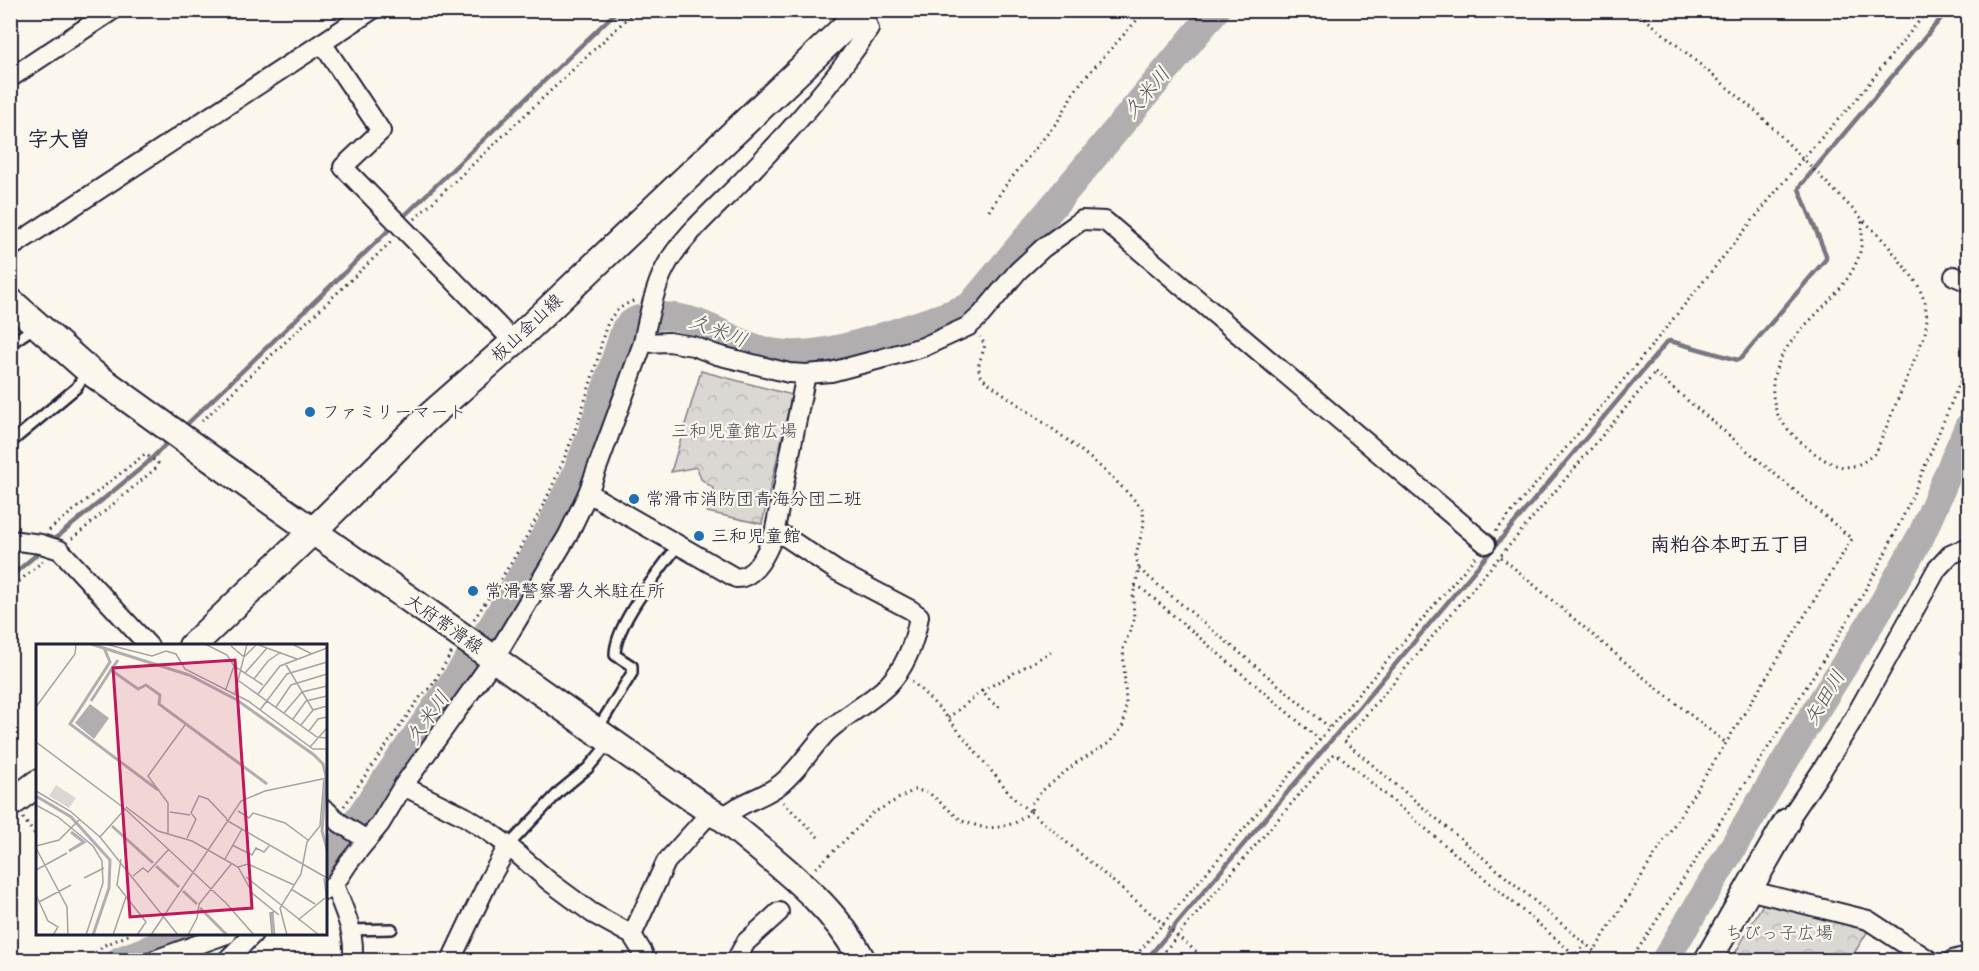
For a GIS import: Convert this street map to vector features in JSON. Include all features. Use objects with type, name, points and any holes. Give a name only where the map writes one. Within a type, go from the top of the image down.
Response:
[{"type":"main road","name":"板山金山線","points":[[193,644],[313,531],[425,420],[514,342],[856,13]]},
{"type":"main road","name":"大府常滑線","points":[[10,301],[88,370],[717,815],[806,888],[852,940],[862,960]]},
{"type":"main road","points":[[11,804],[36,785]]},
{"type":"main road","points":[[1715,959],[1748,890],[1786,822]]},
{"type":"street","points":[[10,78],[113,10]]},
{"type":"street","points":[[10,248],[372,10]]},
{"type":"street","points":[[352,960],[346,915],[330,887],[364,838],[380,824],[403,786],[494,659],[568,535],[588,493],[643,343],[665,268],[687,239],[774,148],[849,60],[869,29],[856,13]]},
{"type":"street","points":[[322,43],[381,131],[343,167],[514,342]]},
{"type":"street","points":[[643,343],[669,342],[693,346],[717,355],[789,373],[831,372],[923,347],[969,326],[1018,271],[1043,248],[1082,220],[1105,221],[1486,544]]},
{"type":"street","points":[[588,493],[736,578],[742,578],[750,573],[767,552],[774,534],[807,374]]},
{"type":"street","points":[[632,935],[666,861],[717,815],[781,784],[804,765],[821,731],[887,685],[900,669],[916,636],[919,616],[911,610],[837,571],[786,537],[774,534]]},
{"type":"street","points":[[10,540],[42,544],[60,550],[148,644]]},
{"type":"street","points":[[1786,822],[1853,720],[1937,569],[1950,555],[1968,547]]},
{"type":"street","points":[[403,786],[464,816],[508,846],[592,913],[632,935],[647,958]]},
{"type":"street","points":[[333,817],[364,838]]},
{"type":"street","points":[[452,960],[489,880],[508,846]]},
{"type":"street","points":[[1748,890],[1868,920],[1929,960]]},
{"type":"street","points":[[736,960],[746,942],[779,912]]},
{"type":"street","points":[[154,960],[222,935]]},
{"type":"street","points":[[227,960],[251,935]]},
{"type":"street","points":[[1953,960],[1968,956]]},
{"type":"lane","points":[[10,344],[29,331],[36,323]]},
{"type":"lane","points":[[10,443],[76,388],[88,370]]},
{"type":"lane","points":[[508,846],[560,791],[588,768],[632,673],[632,666],[615,655],[619,634],[678,545]]},
{"type":"lane","points":[[349,930],[392,929]]},
{"type":"path","points":[[202,421],[636,10]]},
{"type":"path","points":[[989,211],[1005,186],[1061,117],[1082,81],[1146,10]]},
{"type":"path","points":[[1635,10],[1759,114],[1862,218],[1894,252],[1917,283],[1925,302],[1928,319],[1925,334],[1876,452],[1865,462],[1838,467],[1824,460],[1787,429],[1778,416],[1773,389],[1778,361],[1787,347],[1853,271],[1860,252],[1862,218]]},
{"type":"path","points":[[1132,960],[1486,544],[1640,360],[1803,158],[1854,102],[1928,10]]},
{"type":"path","points":[[333,817],[421,696],[431,687],[462,636],[506,572],[547,498],[571,441],[610,318],[622,305],[648,296],[655,297]]},
{"type":"path","points":[[816,868],[873,813],[914,790],[928,792],[962,821],[985,828],[1015,823],[1031,812],[1032,803],[1042,790],[1076,763],[1109,743],[1124,723],[1126,704],[1123,649],[1134,620],[1135,586],[1139,569],[1136,555],[1144,524],[1143,510],[1092,459],[982,378],[978,367],[985,345],[969,326]]},
{"type":"path","points":[[1631,960],[1789,715],[1878,568],[1913,494],[1968,363]]},
{"type":"path","points":[[1656,373],[1852,538],[1594,951],[1344,741],[1500,556],[1656,373]]},
{"type":"path","points":[[10,589],[51,554],[60,550],[155,469],[158,463],[145,453],[43,534],[42,544]]},
{"type":"path","points":[[1486,544],[1638,673],[1726,742]]},
{"type":"path","points":[[1139,569],[1330,728]]},
{"type":"path","points":[[1135,586],[1140,587],[1320,740]]},
{"type":"path","points":[[948,718],[982,691],[1051,652]]},
{"type":"path","points":[[900,669],[948,718],[1017,802],[1206,960]]},
{"type":"path","points":[[982,691],[990,702],[1001,708]]},
{"type":"path","points":[[1157,960],[1334,754],[1341,757],[1575,955],[1585,944]]},
{"type":"path","points":[[770,790],[820,839]]},
{"type":"path","points":[[11,804],[36,835]]},
{"type":"path","points":[[86,960],[105,945],[126,935]]},
{"type":"path","points":[[10,944],[23,960]]},
{"type":"green space","name":"三和児童館広場","points":[[701,371],[792,395],[762,524],[707,512],[714,489],[701,479],[697,467],[671,472]]},
{"type":"green space","name":"ちびっ子広場","points":[[1764,902],[1871,926],[1850,960],[1749,960],[1734,955]]},
{"type":"waterway","points":[[401,219],[618,10]]},
{"type":"waterway","name":"久米川","points":[[327,864],[492,626],[550,527],[575,476],[589,440],[628,325],[637,320],[669,316],[698,323],[740,342],[770,352],[814,353],[862,343],[970,306],[1216,10]]},
{"type":"waterway","points":[[1146,960],[1667,342],[1738,360],[1826,259],[1799,189],[1800,186],[1948,10]]},
{"type":"waterway","points":[[183,428],[395,224]]},
{"type":"waterway","name":"矢田川","points":[[1665,960],[1883,603],[1922,534],[1968,427]]},
{"type":"waterway","points":[[51,542],[145,465],[170,440]]},
{"type":"waterway","points":[[10,577],[42,550]]},
{"type":"waterway","name":"久米川","points":[[120,960],[185,935]]},
{"type":"place","name":"ファミリーマート","points":[[310,412]]},
{"type":"place","name":"常滑市消防団青海分団二班","points":[[634,499]]},
{"type":"place","name":"三和児童館","points":[[699,536]]},
{"type":"place","name":"常滑警察署久米駐在所","points":[[473,591]]},
{"type":"district","name":"字大曽","points":[[59,139]]},
{"type":"district","name":"南粕谷本町五丁目","points":[[1730,545]]}]
